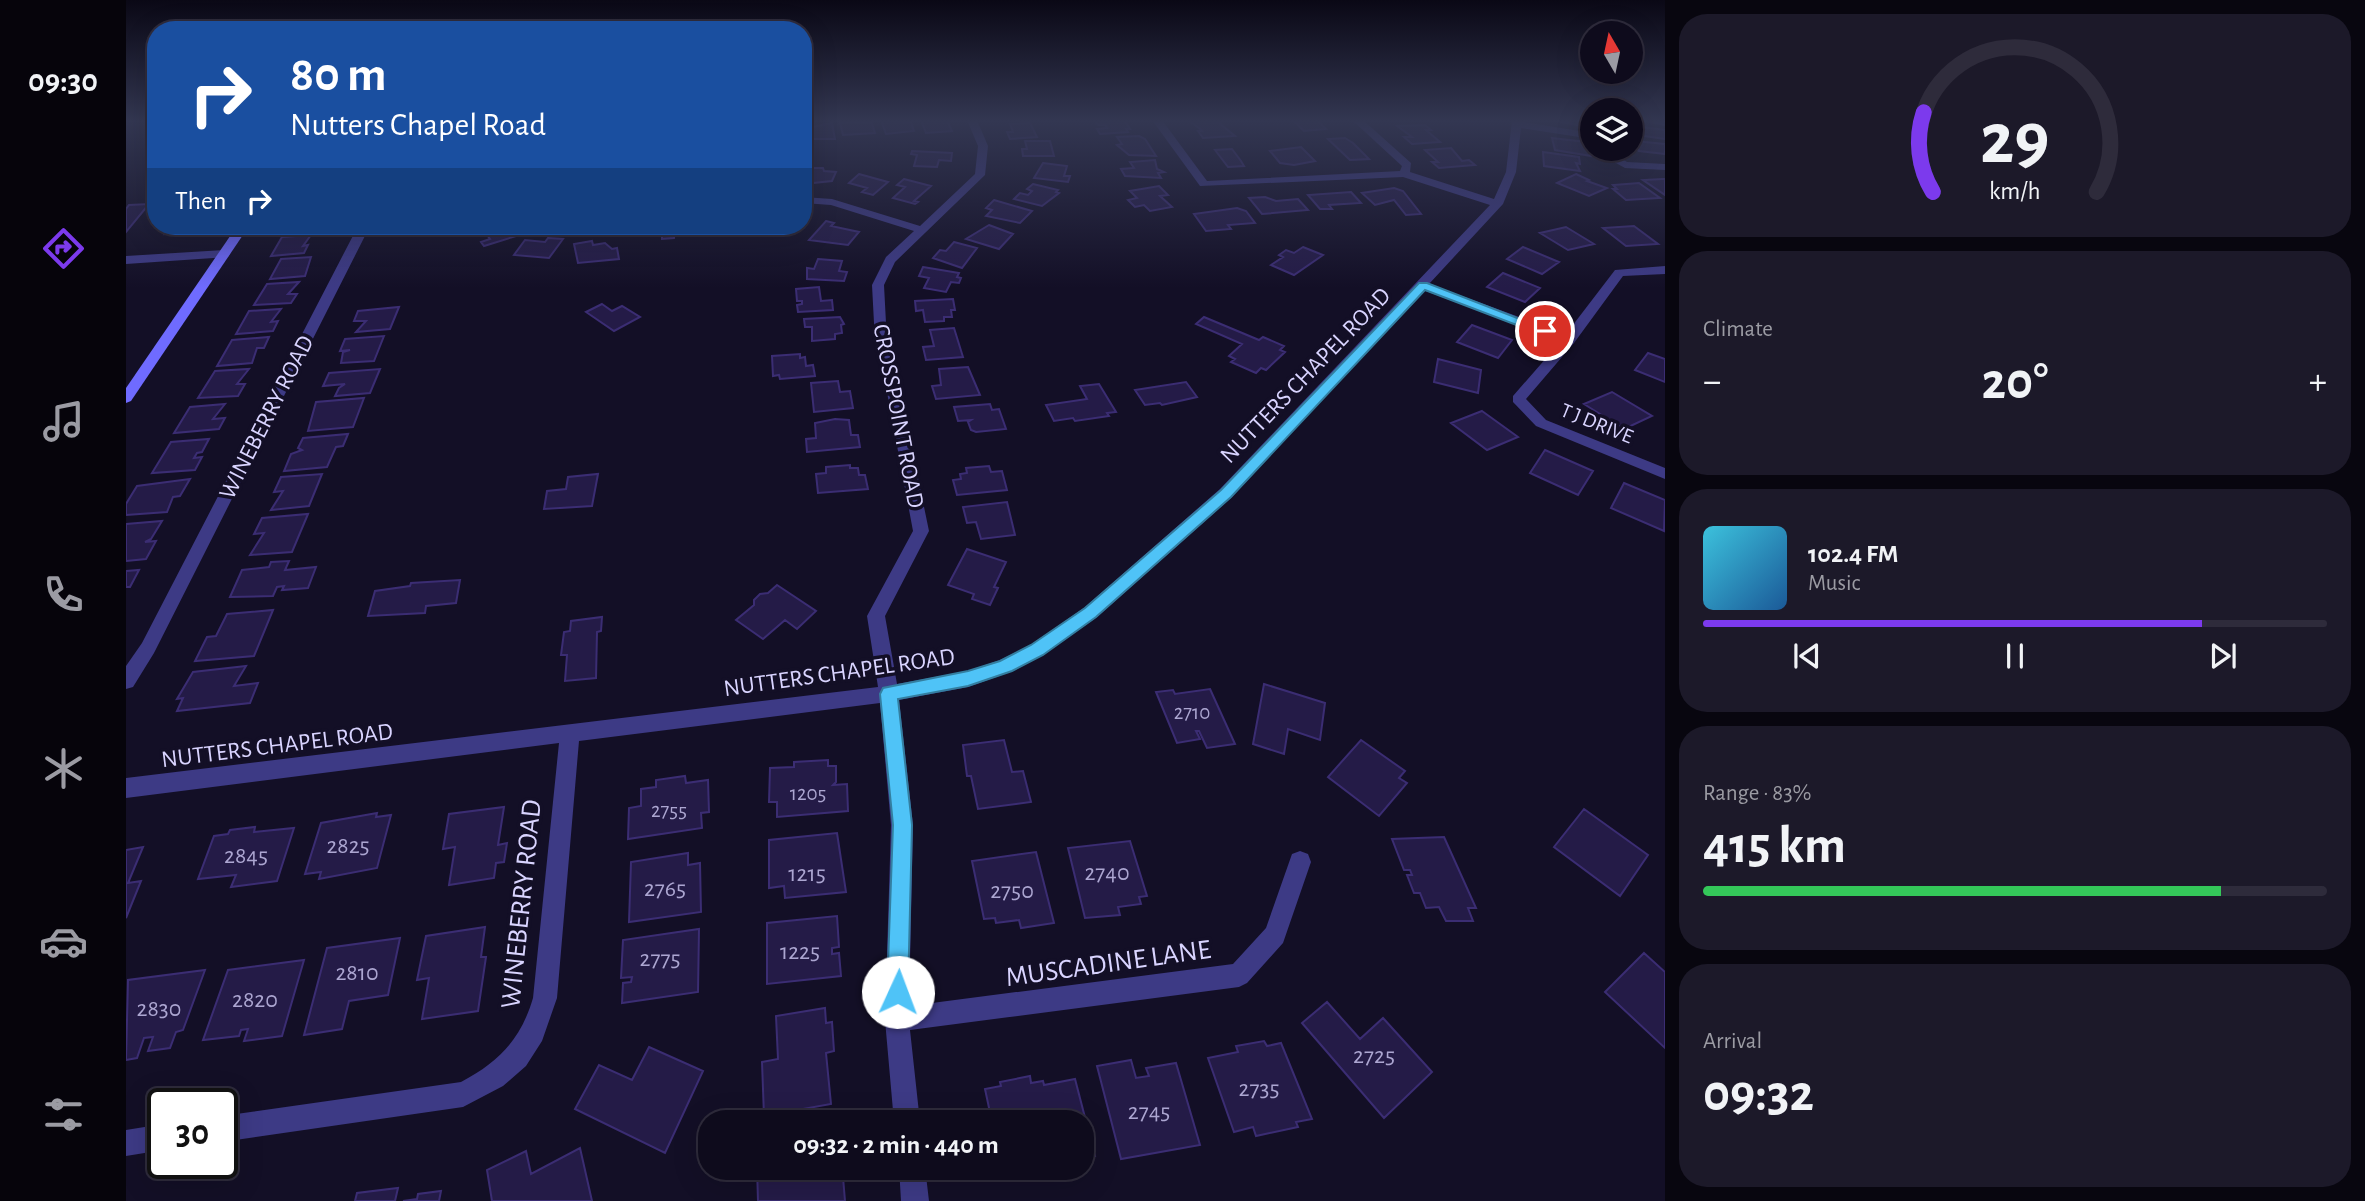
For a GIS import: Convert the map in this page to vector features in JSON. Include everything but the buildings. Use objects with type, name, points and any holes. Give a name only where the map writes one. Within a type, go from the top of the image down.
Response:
[{"type":"street","name":"CROSSPOINT ROAD","points":[[906,1110],[897,1020],[902,825],[889,694],[876,616],[921,531],[880,323],[878,285],[890,260],[980,176]]},
{"type":"street","points":[[1198,176],[1204,184],[1363,176]]},
{"type":"street","points":[[1410,176],[1497,204]]},
{"type":"street","name":"NUTTERS CHAPEL ROAD","points":[[126,788],[889,694],[968,679],[1006,666],[1037,650],[1091,612],[1226,493],[1423,286],[1497,204],[1509,176]]},
{"type":"street","points":[[812,201],[832,202],[922,230]]},
{"type":"street","points":[[126,398],[237,235]]},
{"type":"street","name":"WINEBERRY ROAD","points":[[126,681],[148,648],[359,235]]},
{"type":"street","points":[[126,260],[224,254]]},
{"type":"street","name":"T J DRIVE","points":[[1665,270],[1619,273],[1569,340],[1518,399],[1541,423],[1665,474]]},
{"type":"street","points":[[1423,286],[1569,340]]},
{"type":"street","name":"WINEBERRY ROAD","points":[[238,1127],[463,1094],[494,1080],[519,1057],[537,1029],[545,998],[570,734]]},
{"type":"street","name":"MUSCADINE LANE","points":[[897,1020],[1239,975],[1275,934],[1300,862]]},
{"type":"street","points":[[126,1143],[147,1140]]},
{"type":"street","points":[[913,1180],[915,1201]]},
{"type":"route","points":[[898,992],[902,825],[889,694],[968,679],[1006,666],[1037,650],[1091,612],[1226,493],[1423,286],[1545,331]]}]
